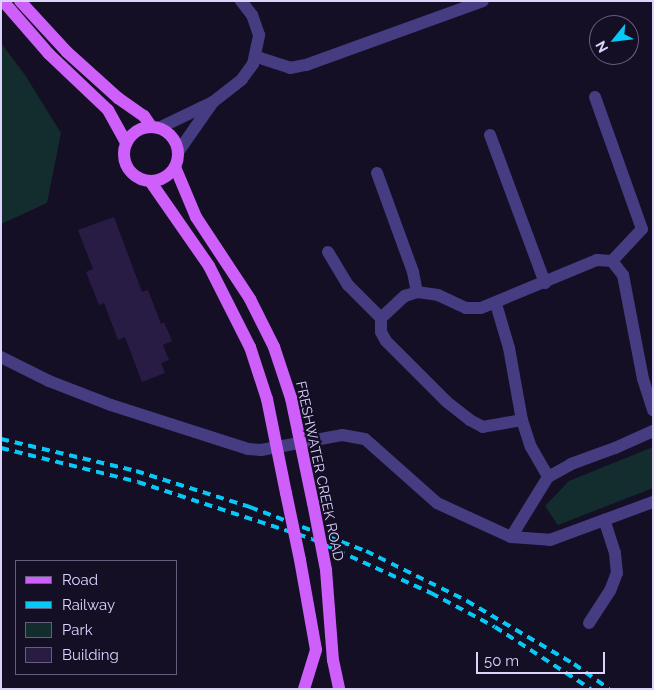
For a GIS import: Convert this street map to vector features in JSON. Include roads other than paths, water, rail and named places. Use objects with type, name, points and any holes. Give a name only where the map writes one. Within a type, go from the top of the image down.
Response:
[{"type":"main road","points":[[3,1],[48,54],[108,110],[126,143]]},
{"type":"main road","points":[[20,1],[67,52],[118,98],[144,116],[155,127],[172,137],[178,152],[175,167],[164,177],[150,181]]},
{"type":"main road","points":[[155,127],[136,131],[126,143],[124,156],[129,170],[136,176],[150,181],[209,266],[238,322],[260,376],[278,447],[316,650],[304,689]]},
{"type":"main road","name":"FRESHWATER CREEK ROAD","points":[[175,167],[196,217],[250,299],[274,347],[291,398],[326,570],[333,660],[339,689]]},
{"type":"street","points":[[155,127],[213,102],[242,79],[257,57],[259,35],[252,15],[241,1]]},
{"type":"street","points":[[257,57],[290,68],[306,65],[483,1]]},
{"type":"street","points":[[595,97],[642,228],[612,261]]},
{"type":"street","points":[[178,152],[213,102]]},
{"type":"street","points":[[490,135],[545,283]]},
{"type":"street","points":[[377,173],[413,272],[417,292]]},
{"type":"street","points":[[328,252],[348,284],[381,318],[381,332],[386,341],[447,402],[470,420],[483,427],[522,420]]},
{"type":"street","points":[[381,318],[405,296],[417,292],[438,295],[466,308],[496,304],[597,260],[612,261],[623,275],[643,379],[653,410]]},
{"type":"street","points":[[496,304],[509,348],[522,420],[531,447],[548,477]]},
{"type":"street","points":[[1,357],[49,381],[121,408],[248,449],[278,447],[342,435],[365,439],[437,503],[511,537],[544,541],[653,502]]},
{"type":"street","points":[[511,537],[548,477],[571,464],[615,448],[653,431]]},
{"type":"street","points":[[589,622],[610,591],[616,573],[615,553],[604,520]]},
{"type":"railway","points":[[1,439],[136,471],[250,507],[366,551],[467,601],[574,664],[609,689]]},
{"type":"railway","points":[[1,448],[138,482],[312,539],[431,593],[495,627],[591,689]]}]
